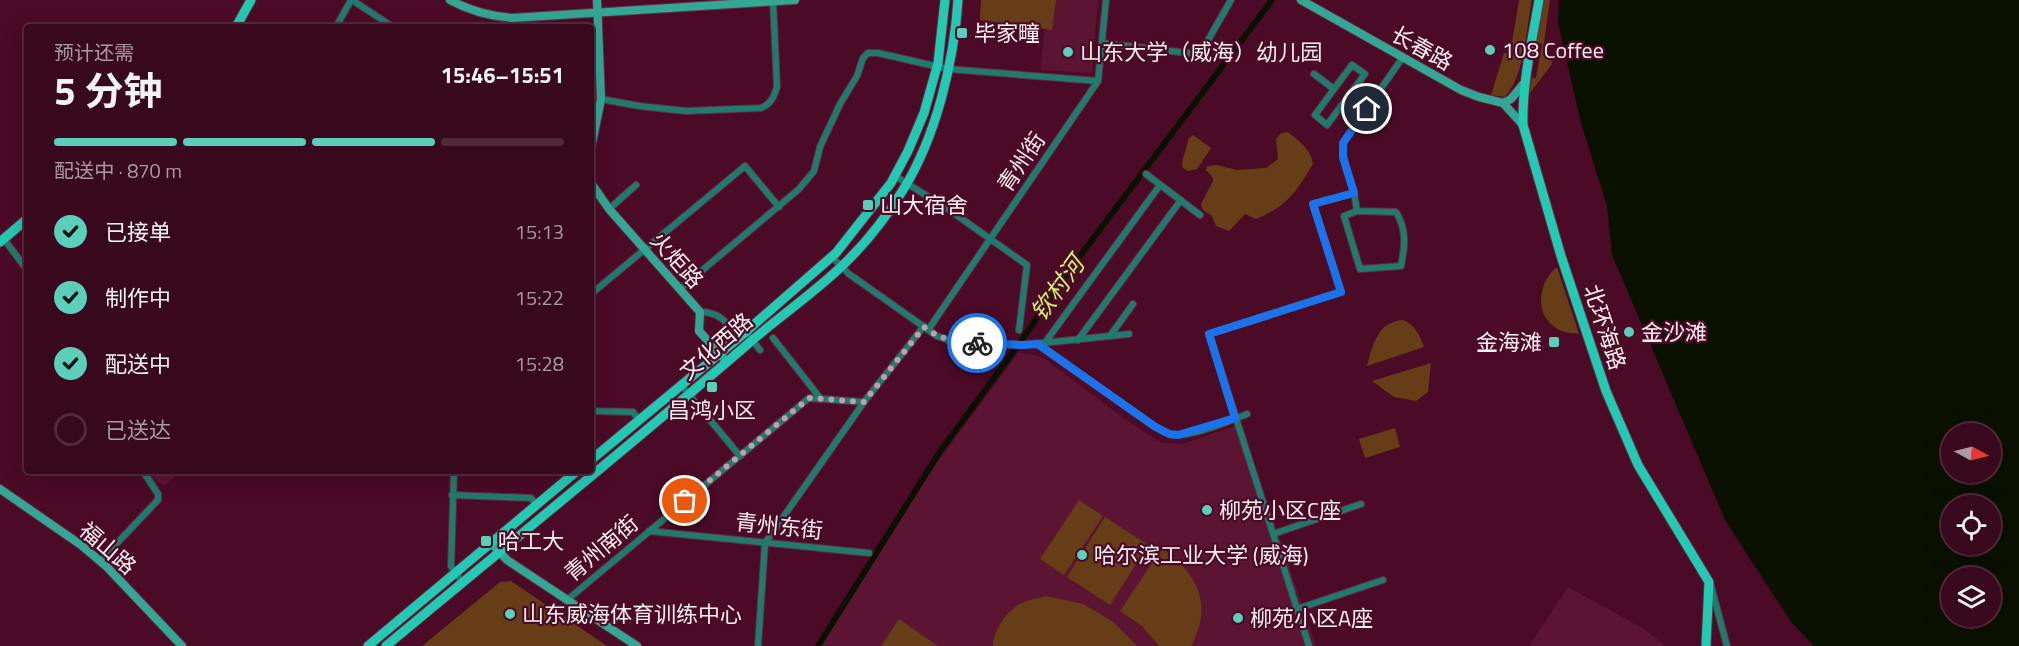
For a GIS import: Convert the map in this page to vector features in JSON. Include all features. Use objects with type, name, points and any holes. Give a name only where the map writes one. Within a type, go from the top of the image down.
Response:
[{"type":"main road","points":[[238,24],[251,0]]},
{"type":"main road","points":[[450,0],[474,11],[512,18],[795,0]]},
{"type":"main road","points":[[594,126],[597,103],[597,0]]},
{"type":"main road","name":"文化西路","points":[[594,458],[832,257],[861,223],[895,176],[924,113],[937,66],[945,0]]},
{"type":"main road","name":"文化西路","points":[[387,646],[840,267],[870,234],[907,183],[925,144],[948,69],[958,0]]},
{"type":"main road","name":"长春路","points":[[1301,0],[1461,90],[1503,103]]},
{"type":"main road","name":"北环海路","points":[[1539,0],[1525,82],[1523,125],[1561,256],[1606,391],[1638,465],[1709,582]]},
{"type":"main road","points":[[1523,125],[1503,103],[1511,99],[1525,82]]},
{"type":"main road","name":"火炬路","points":[[594,187],[609,209],[700,312],[699,331],[728,362]]},
{"type":"main road","points":[[2,240],[24,222]]},
{"type":"main road","points":[[368,646],[574,474]]},
{"type":"main road","name":"福山路","points":[[0,489],[81,545],[100,561],[182,646]]},
{"type":"main road","points":[[491,543],[499,553],[637,646]]},
{"type":"main road","points":[[1706,646],[1709,582]]},
{"type":"street","points":[[338,24],[351,0],[388,24]]},
{"type":"street","name":"青州街","points":[[765,543],[864,402],[926,328],[1098,81],[1106,0]]},
{"type":"street","points":[[1102,43],[1196,54],[1203,49],[1231,0]]},
{"type":"street","points":[[597,103],[686,111],[761,108],[767,105],[774,97],[777,87],[773,1]]},
{"type":"street","points":[[680,289],[779,207],[814,171],[820,147],[840,104],[857,76],[863,58],[868,53],[878,53],[948,69],[1098,81]]},
{"type":"street","points":[[1357,211],[1343,157],[1343,143],[1403,57]]},
{"type":"street","points":[[1352,65],[1365,74],[1328,125],[1315,115],[1334,89],[1352,65]]},
{"type":"street","points":[[1314,74],[1334,89]]},
{"type":"street","points":[[594,292],[745,166],[779,207]]},
{"type":"street","points":[[1146,174],[1200,214]]},
{"type":"street","points":[[895,176],[1027,265],[1019,330]]},
{"type":"street","points":[[1041,344],[1160,185]]},
{"type":"street","points":[[609,209],[636,186]]},
{"type":"street","points":[[1309,646],[1209,334],[1341,292],[1313,204],[1354,193]]},
{"type":"street","points":[[1078,340],[1181,200]]},
{"type":"street","points":[[1357,211],[1396,212],[1403,224],[1405,247],[1401,266],[1360,269],[1344,216],[1357,211]]},
{"type":"street","points":[[2,240],[24,266]]},
{"type":"street","points":[[832,257],[840,267],[937,336],[953,342],[1023,345],[1129,334]]},
{"type":"street","points":[[1110,336],[1133,304]]},
{"type":"street","points":[[700,312],[711,312],[720,316],[753,340],[760,350]]},
{"type":"street","points":[[773,338],[821,399]]},
{"type":"street","points":[[1041,344],[1154,426],[1169,434],[1189,434],[1247,414]]},
{"type":"street","points":[[681,385],[740,456]]},
{"type":"street","name":"青州南街","points":[[567,600],[809,398],[864,402]]},
{"type":"street","points":[[594,411],[633,412],[639,420]]},
{"type":"street","points":[[100,561],[158,500],[158,494],[145,474]]},
{"type":"street","points":[[454,474],[451,566],[462,582]]},
{"type":"street","points":[[452,495],[531,498],[537,505]]},
{"type":"street","points":[[1273,534],[1361,504]]},
{"type":"street","name":"青州东街","points":[[649,531],[869,553]]},
{"type":"street","points":[[758,646],[765,543]]},
{"type":"street","points":[[1297,609],[1383,579]]},
{"type":"street","points":[[1709,582],[1727,646]]},
{"type":"shaded area","points":[[981,0],[1098,0],[1092,73],[1040,70],[1045,29],[980,20]]},
{"type":"shaded area","points":[[981,0],[1056,0],[1052,30],[980,20]]},
{"type":"shaded area","points":[[1519,0],[1532,0],[1521,64],[1512,87],[1505,97],[1491,95],[1504,53],[1510,54]]},
{"type":"shaded area","points":[[1543,0],[1550,0],[1543,50],[1551,59],[1552,64],[1528,93],[1532,78],[1536,78],[1542,44],[1536,42]]},
{"type":"shaded area","points":[[1559,0],[2019,0],[2019,646],[1814,646],[1792,623],[1726,522],[1612,255],[1607,206],[1581,123],[1558,23]]},
{"type":"shaded area","points":[[1288,132],[1307,150],[1313,164],[1296,190],[1276,209],[1256,219],[1245,214],[1229,231],[1216,226],[1212,216],[1203,210],[1201,204],[1213,181],[1206,170],[1207,166],[1217,165],[1237,170],[1266,168],[1278,159],[1276,139],[1281,133]]},
{"type":"shaded area","points":[[1193,135],[1211,148],[1197,169],[1188,171],[1182,167],[1182,163],[1188,139]]},
{"type":"shaded area","points":[[1557,267],[1579,334],[1564,332],[1555,327],[1546,319],[1543,311],[1541,295],[1543,287]]},
{"type":"shaded area","points":[[1403,320],[1416,330],[1424,347],[1367,366],[1374,343],[1382,330],[1387,325]]},
{"type":"shaded area","name":"哈尔滨工业大学 (威海)","points":[[1018,353],[1032,354],[1045,359],[1118,414],[1164,443],[1182,444],[1241,424],[1316,646],[821,646],[935,465]]},
{"type":"shaded area","points":[[1431,363],[1428,392],[1416,401],[1394,397],[1372,381]]},
{"type":"shaded area","points":[[1395,428],[1400,447],[1365,458],[1359,439]]},
{"type":"shaded area","points":[[151,474],[178,474],[163,486]]},
{"type":"shaded area","points":[[1079,500],[1103,516],[1064,575],[1040,559]]},
{"type":"shaded area","points":[[1105,517],[1148,545],[1110,605],[1067,577]]},
{"type":"shaded area","points":[[1162,548],[1185,568],[1198,591],[1201,617],[1191,646],[1159,646],[1142,626],[1120,611]]},
{"type":"shaded area","name":"山东威海体育训练中心","points":[[511,581],[607,646],[422,646],[500,582]]},
{"type":"shaded area","points":[[1568,587],[1644,629],[1666,646],[1529,646]]},
{"type":"shaded area","points":[[1046,596],[1083,604],[1112,621],[1137,646],[993,646],[998,629],[1013,608],[1024,602]]},
{"type":"shaded area","points":[[899,619],[938,646],[881,646]]},
{"type":"waterway","name":"钦村河","points":[[818,646],[939,453],[1024,337],[1068,272],[1272,0]]},
{"type":"way so far","points":[[685,501],[809,398],[864,402],[924,327],[937,336],[953,342],[977,343]]},
{"type":"place","name":"毕家疃","points":[[962,33]]},
{"type":"place","name":"108 Coffee","points":[[1490,50]]},
{"type":"place","name":"山东大学（威海）幼儿园","points":[[1068,52]]},
{"type":"place","name":"山大宿舍","points":[[868,205]]},
{"type":"place","name":"金沙滩","points":[[1629,332]]},
{"type":"place","name":"金海滩","points":[[1554,342]]},
{"type":"place","name":"昌鸿小区","points":[[712,387]]},
{"type":"place","name":"柳苑小区C座","points":[[1207,510]]},
{"type":"place","name":"哈工大","points":[[486,541]]},
{"type":"place","name":"哈尔滨工业大学 (威海)","points":[[1082,555]]},
{"type":"place","name":"山东威海体育训练中心","points":[[510,614]]},
{"type":"place","name":"柳苑小区A座","points":[[1238,618]]},
{"type":"route","points":[[977,343],[1038,344],[1154,426],[1169,434],[1189,434],[1235,418],[1209,334],[1341,292],[1313,204],[1354,193],[1343,157],[1343,143],[1367,109]]}]
